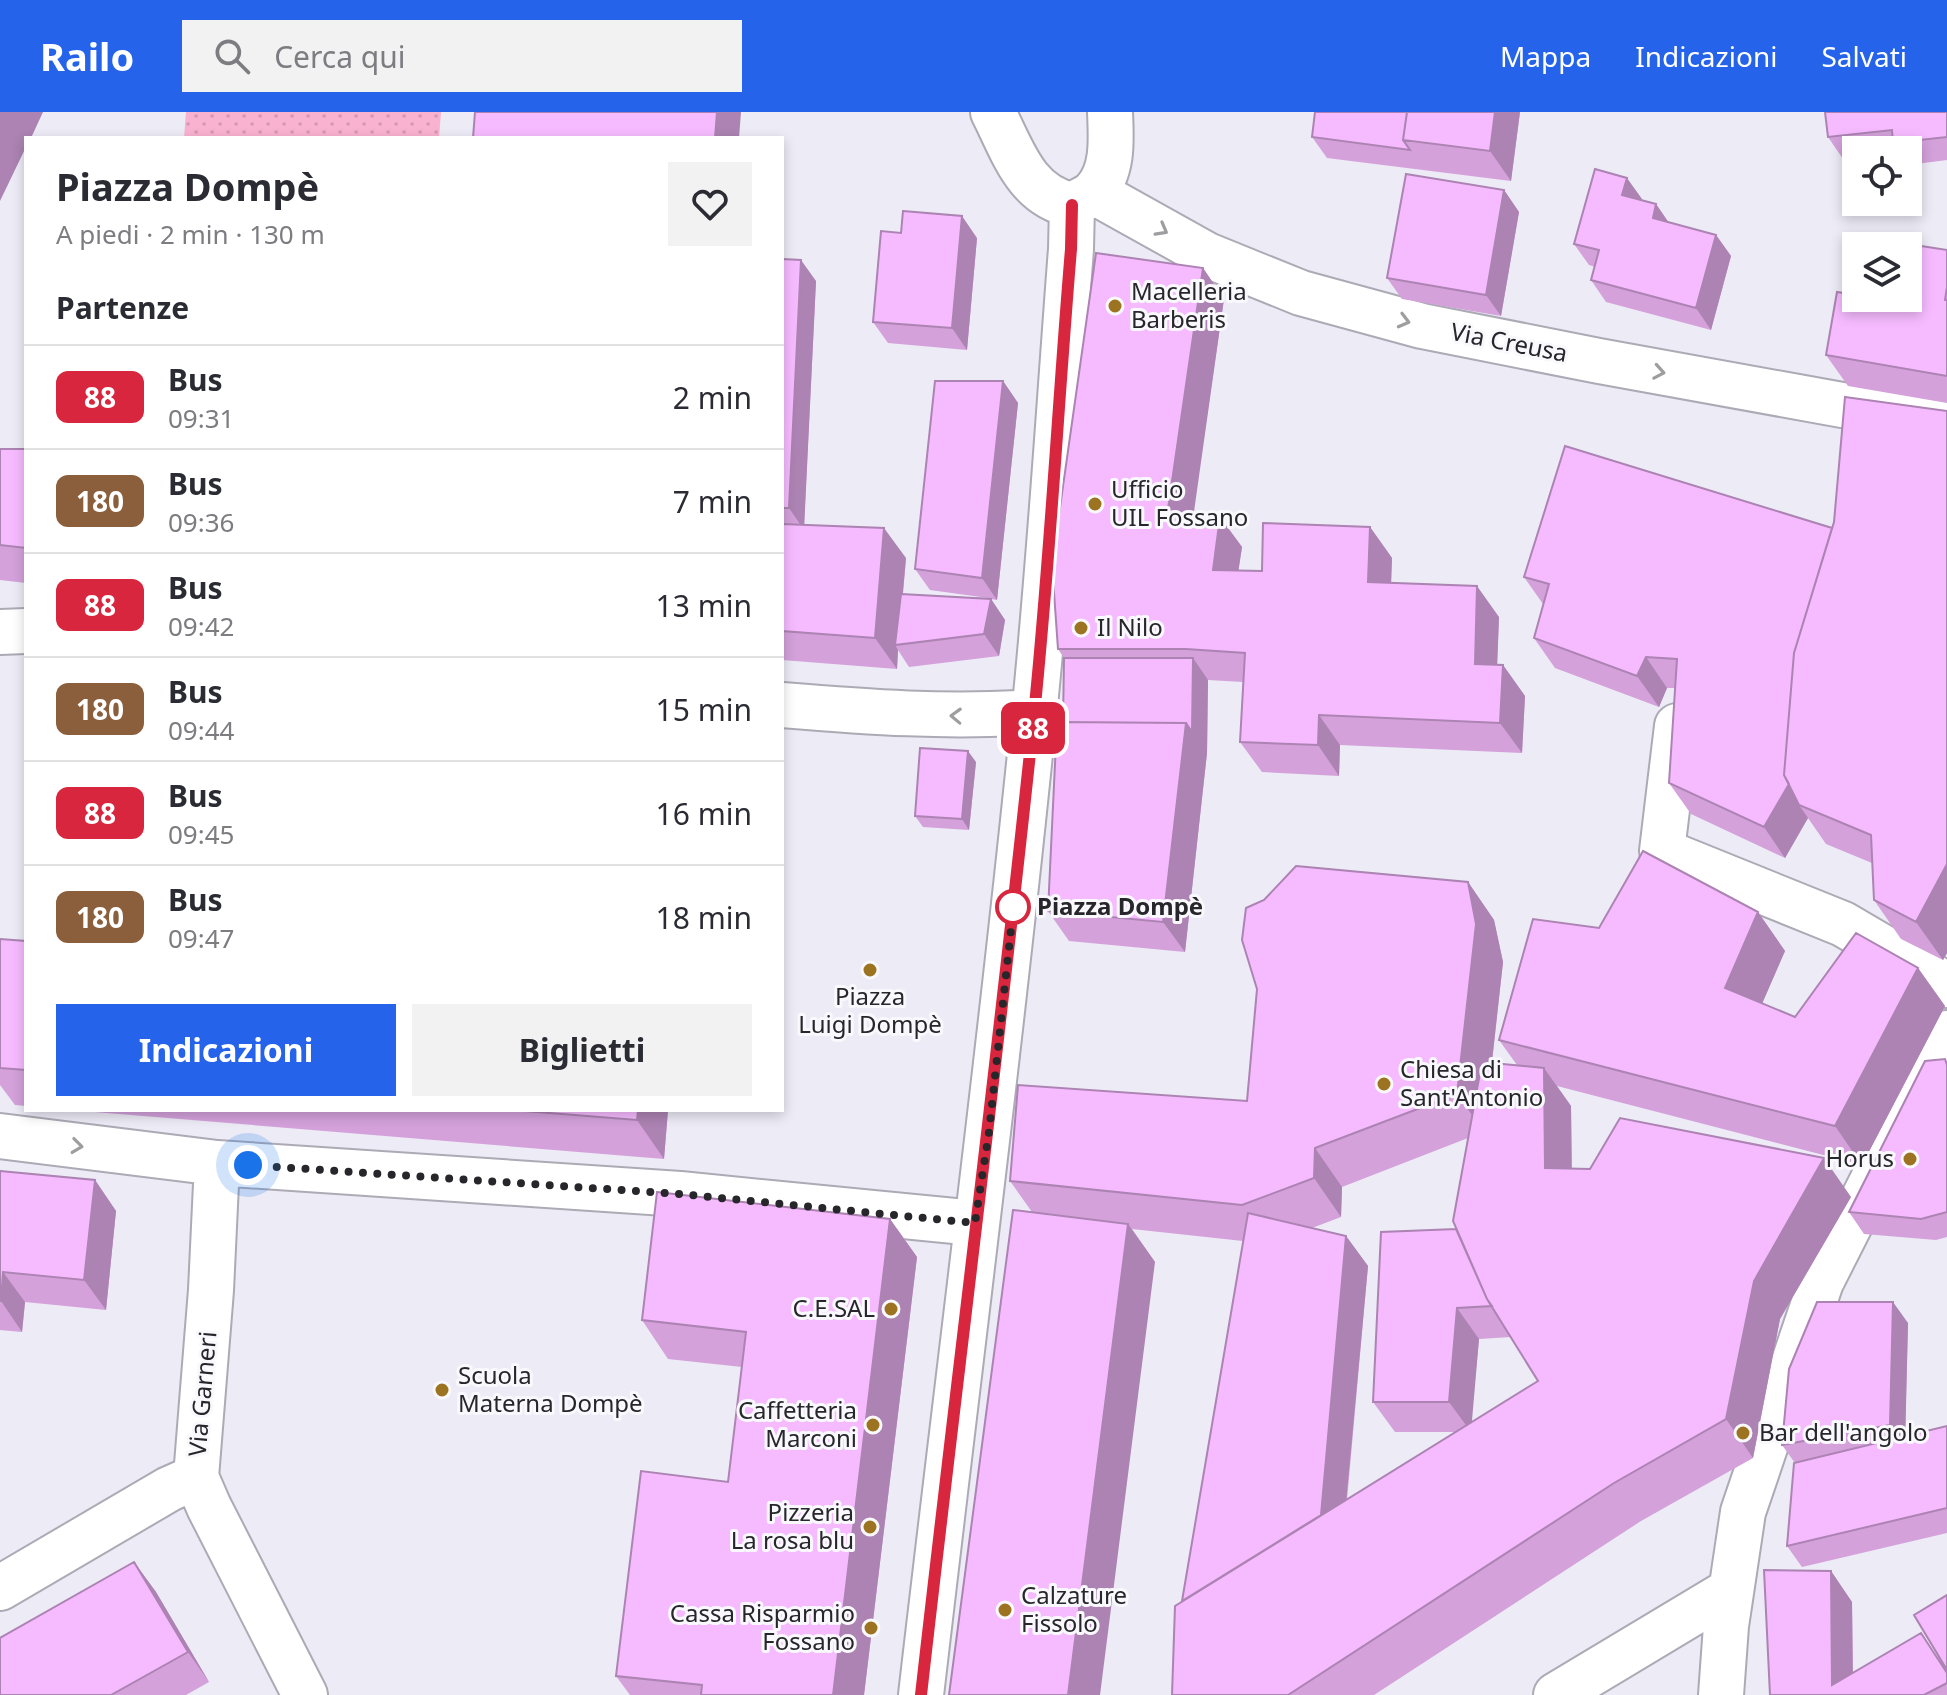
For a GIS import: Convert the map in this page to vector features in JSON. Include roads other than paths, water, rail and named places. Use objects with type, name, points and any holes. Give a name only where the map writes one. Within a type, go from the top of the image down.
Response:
[{"type":"street","name":"Via Creusa","points":[[993,112],[1026,175],[1041,193],[1055,201],[1083,198],[1207,255],[1301,293],[1422,326],[1481,338],[1947,424]]},
{"type":"street","points":[[921,1695],[975,1223],[989,1132],[1034,712],[1071,249],[1083,198],[1106,171],[1111,143],[1110,112]]},
{"type":"street","points":[[0,632],[24,631]]},
{"type":"street","points":[[784,705],[879,714],[972,716],[1034,712]]},
{"type":"street","points":[[1678,720],[1662,851],[1843,924],[1947,985]]},
{"type":"street","points":[[1721,1695],[1731,1590],[1743,1512],[1821,1282],[1947,1033]]},
{"type":"street","points":[[0,1136],[217,1163],[680,1194],[975,1223]]},
{"type":"street","name":"Via Garneri","points":[[217,1163],[211,1290],[196,1477],[305,1695]]},
{"type":"street","points":[[0,1588],[169,1489],[196,1477]]},
{"type":"street","points":[[1556,1695],[1731,1590]]},
{"type":"place","name":"Macelleria Barberis","points":[[1115,306]]},
{"type":"place","name":"Ufficio UIL Fossano","points":[[1095,504]]},
{"type":"place","name":"Il Nilo","points":[[1081,628]]},
{"type":"place","name":"Piazza Dompè","points":[[1013,907]]},
{"type":"place","name":"Piazza Luigi Dompè","points":[[870,970]]},
{"type":"place","name":"Chiesa di Sant'Antonio","points":[[1384,1084]]},
{"type":"place","name":"Horus","points":[[1910,1159]]},
{"type":"place","name":"C.E.SAL","points":[[891,1309]]},
{"type":"place","name":"Scuola Materna Dompè","points":[[442,1390]]},
{"type":"place","name":"Caffetteria Marconi","points":[[873,1425]]},
{"type":"place","name":"Bar dell'angolo","points":[[1743,1433]]},
{"type":"place","name":"Pizzeria La rosa blu","points":[[870,1527]]},
{"type":"place","name":"Calzature Fissolo","points":[[1005,1610]]},
{"type":"place","name":"Cassa Risparmio Fossano","points":[[871,1628]]}]
